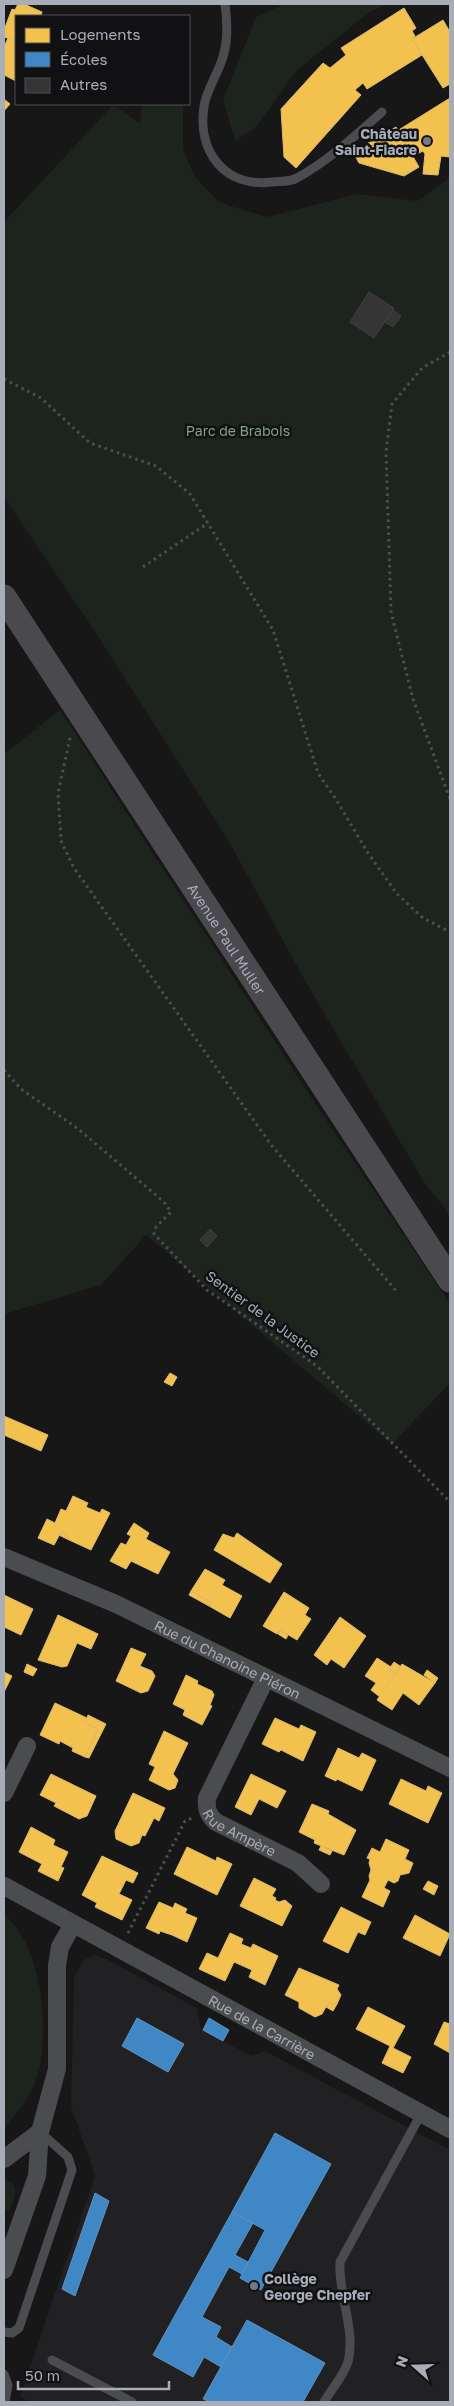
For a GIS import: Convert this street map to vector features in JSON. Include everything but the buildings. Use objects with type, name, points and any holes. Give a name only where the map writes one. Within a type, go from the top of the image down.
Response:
[{"type":"main road","name":"Avenue Paul Muller","points":[[4,597],[450,1280]]},
{"type":"street","name":"Rue du Chanoine Piéron","points":[[4,1557],[116,1604],[450,1768]]},
{"type":"street","name":"Rue Ampère","points":[[266,1678],[207,1798],[208,1812],[216,1822],[298,1863],[321,1884]]},
{"type":"street","points":[[4,1792],[27,1746]]},
{"type":"street","name":"Rue de la Carrière","points":[[4,1886],[450,2130]]},
{"type":"street","points":[[4,2270],[37,2176],[40,2132],[53,2092],[57,2069],[58,1960],[60,1947],[73,1924]]},
{"type":"street","points":[[4,2159],[40,2132]]},
{"type":"lane","points":[[225,4],[227,17],[224,52],[204,106],[204,133],[210,157],[222,169],[239,178],[261,184],[292,180],[338,150],[382,112]]},
{"type":"lane","points":[[324,2402],[348,2363],[350,2339],[339,2276],[340,2262],[421,2114]]},
{"type":"lane","points":[[4,2332],[12,2333],[19,2328],[72,2170],[68,2157],[40,2132]]},
{"type":"lane","points":[[52,2360],[132,2402]]},
{"type":"lane","points":[[4,2374],[8,2385],[5,2402]]},
{"type":"path","points":[[450,352],[422,368],[392,404],[386,452],[391,612],[413,699],[450,799]]},
{"type":"path","points":[[4,379],[41,398],[90,443],[156,466],[190,494],[273,630],[318,773],[368,853],[397,894],[423,918],[450,932]]},
{"type":"path","points":[[143,567],[208,523]]},
{"type":"path","points":[[80,714],[67,747],[58,793],[61,841],[74,868],[272,1146],[398,1293]]},
{"type":"path","name":"Sentier de la Justice","points":[[4,1070],[21,1089],[77,1128],[164,1202],[170,1212],[156,1227],[154,1234],[207,1290],[317,1366],[450,1502]]},
{"type":"path","points":[[119,1949],[185,1821],[208,1812]]},
{"type":"shaded area","name":"Collège George Chepfer","points":[[94,1955],[106,1959],[197,2008],[201,2029],[251,2056],[265,2051],[450,2150],[450,2402],[30,2402],[20,2397],[95,2176],[71,2106],[74,1977],[84,1960]]},
{"type":"green space","points":[[285,4],[389,4],[371,11],[296,71],[256,127],[235,141],[223,100],[256,17]]},
{"type":"green space","name":"Parc de Brabois","points":[[113,105],[140,123],[142,105],[183,105],[183,149],[195,177],[216,199],[227,205],[267,217],[357,194],[417,201],[450,178],[450,1215],[424,1182],[304,979],[228,840],[96,633],[4,497],[4,222]]},
{"type":"green space","points":[[60,710],[318,1108],[450,1304],[450,1383],[392,1444],[146,1235],[101,1285],[4,1314],[4,754]]},
{"type":"green space","points":[[4,1915],[17,1928],[27,1946],[35,1967],[43,2015],[43,2038],[37,2077],[31,2091],[4,2128]]},
{"type":"green space","points":[[4,2180],[10,2181],[15,2188],[13,2202],[9,2211],[4,2208]]},
{"type":"place","name":"Château Saint-Fiacre","points":[[427,141]]},
{"type":"place","name":"Collège George Chepfer","points":[[254,2286]]}]
